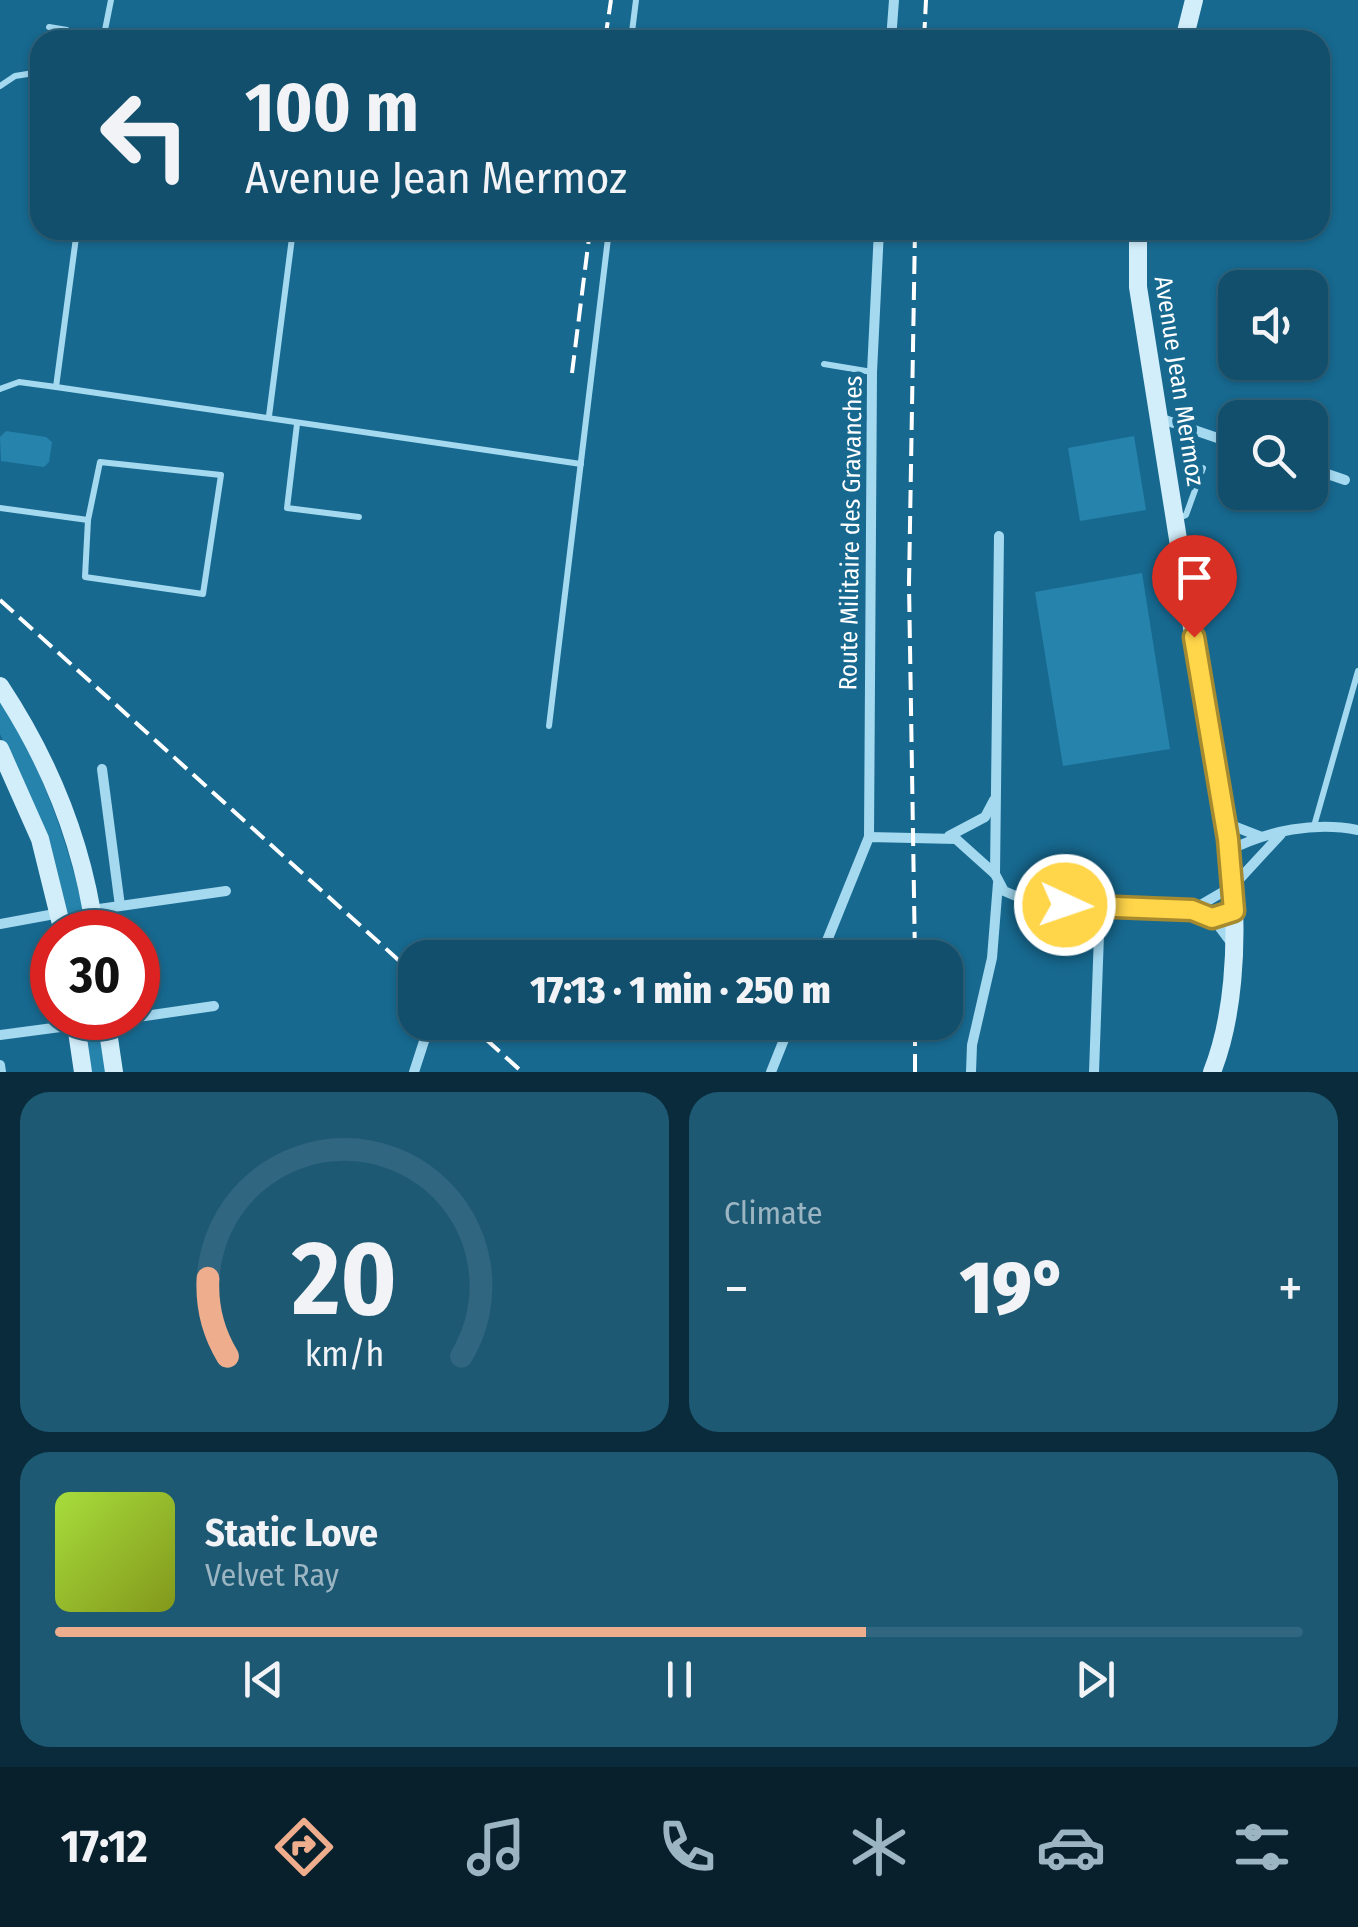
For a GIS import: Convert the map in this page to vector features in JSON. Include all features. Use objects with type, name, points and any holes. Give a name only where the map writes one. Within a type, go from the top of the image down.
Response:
[{"type":"main road","points":[[1186,30],[1194,0]]},
{"type":"main road","name":"Avenue Jean Mermoz","points":[[1138,240],[1138,287],[1230,850],[1233,945],[1212,1072]]},
{"type":"main road","points":[[0,686],[57,792],[92,910]]},
{"type":"main road","points":[[0,749],[29,810],[59,910]]},
{"type":"main road","points":[[76,1040],[82,1072]]},
{"type":"main road","points":[[110,1040],[114,1072]]},
{"type":"street","points":[[891,30],[894,0]]},
{"type":"street","name":"Route Militaire des Gravanches","points":[[869,837],[872,372],[879,240]]},
{"type":"street","points":[[1159,418],[1218,438]]},
{"type":"street","points":[[1328,474],[1345,480]]},
{"type":"street","points":[[971,1072],[972,1045],[992,958],[997,878],[999,536]]},
{"type":"street","points":[[102,769],[120,906]]},
{"type":"street","points":[[944,836],[985,817],[996,795]]},
{"type":"street","points":[[1224,822],[1259,836]]},
{"type":"street","points":[[1230,850],[1259,836],[1314,826],[1358,830]]},
{"type":"street","points":[[1192,910],[1233,886],[1280,834]]},
{"type":"street","points":[[827,940],[869,837],[944,836],[963,843],[997,878],[1004,891],[1030,902],[1192,910],[1212,918],[1233,945]]},
{"type":"street","points":[[92,910],[226,892]]},
{"type":"street","points":[[1094,1072],[1100,907]]},
{"type":"street","points":[[1212,918],[1234,911]]},
{"type":"street","points":[[0,924],[30,918]]},
{"type":"street","points":[[160,1014],[214,1006]]},
{"type":"street","points":[[0,1035],[30,1030]]},
{"type":"street","points":[[414,1072],[424,1040]]},
{"type":"street","points":[[771,1072],[784,1040]]},
{"type":"street","points":[[0,1064],[1,1072]]},
{"type":"lane","points":[[106,30],[111,0]]},
{"type":"lane","points":[[632,30],[636,0]]},
{"type":"lane","points":[[49,27],[67,30]]},
{"type":"lane","points":[[0,86],[15,76],[30,74]]},
{"type":"lane","points":[[56,387],[76,240]]},
{"type":"lane","points":[[269,416],[292,240]]},
{"type":"lane","points":[[549,726],[608,240]]},
{"type":"lane","points":[[824,364],[872,372]]},
{"type":"lane","points":[[0,389],[19,382],[581,464]]},
{"type":"lane","points":[[297,424],[287,508],[359,518]]},
{"type":"lane","points":[[100,462],[221,475],[203,594],[86,576],[88,520],[95,469],[100,462]]},
{"type":"lane","points":[[1176,520],[1186,515],[1204,468]]},
{"type":"lane","points":[[0,508],[88,520]]},
{"type":"lane","points":[[1314,826],[1358,671]]},
{"type":"shaded area","points":[[6,431],[46,437],[52,442],[49,462],[44,467],[1,461],[0,437]]},
{"type":"shaded area","points":[[1134,436],[1146,510],[1080,521],[1068,448]]},
{"type":"shaded area","points":[[1142,573],[1170,749],[1063,766],[1035,592]]},
{"type":"shaded area","points":[[0,698],[54,812],[84,910],[65,910],[48,840],[0,734]]},
{"type":"shaded area","points":[[84,1040],[103,1040],[108,1072],[89,1072]]},
{"type":"railway","points":[[606,30],[611,0]]},
{"type":"railway","points":[[924,30],[926,0]]},
{"type":"railway","points":[[572,373],[589,240]]},
{"type":"railway","points":[[915,240],[909,584],[915,940]]},
{"type":"railway","points":[[0,600],[398,960]]},
{"type":"railway","points":[[487,1040],[522,1072]]},
{"type":"railway","points":[[915,1040],[915,1072]]},
{"type":"route","points":[[1065,905],[1192,910],[1212,918],[1234,911],[1228,839],[1194,637]]}]
